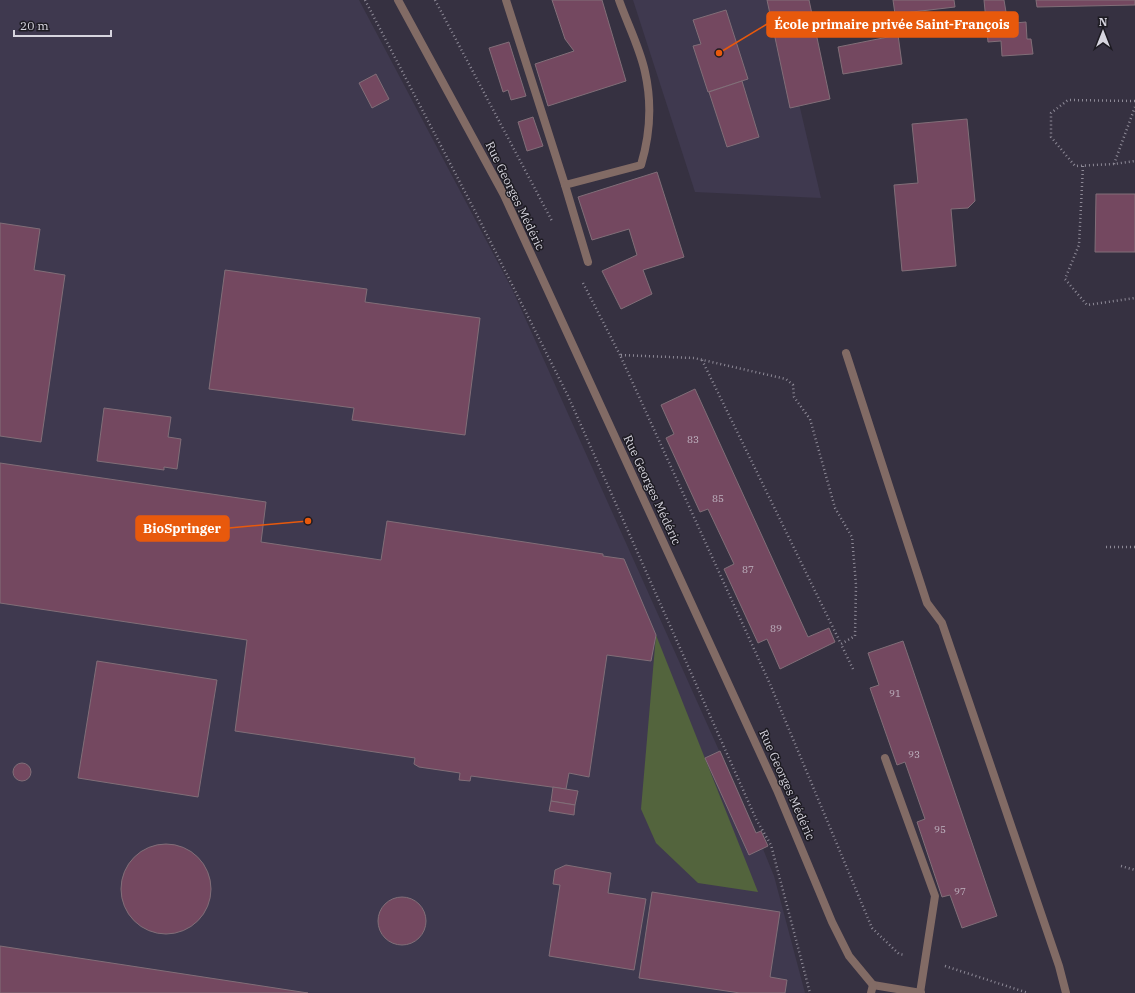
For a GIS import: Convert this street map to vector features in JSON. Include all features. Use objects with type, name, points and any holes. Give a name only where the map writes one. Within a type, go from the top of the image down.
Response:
[{"type":"street","name":"Rue Georges Médéric","points":[[398,0],[504,195],[777,790],[832,922],[849,956],[872,989]]},
{"type":"street","points":[[506,0],[588,262]]},
{"type":"street","points":[[565,185],[641,165],[648,140],[649,101],[645,71],[619,0]]},
{"type":"street","points":[[846,353],[927,603],[942,623],[1057,959],[1066,993]]},
{"type":"street","points":[[872,989],[921,993],[934,896],[885,758]]},
{"type":"path","points":[[365,0],[477,215],[568,396],[756,819],[764,830],[771,845],[810,993]]},
{"type":"path","points":[[436,0],[555,228]]},
{"type":"path","points":[[1135,102],[1068,100],[1051,113],[1052,137],[1075,166],[1114,164],[1135,161]]},
{"type":"path","points":[[1114,164],[1135,107]]},
{"type":"path","points":[[1083,166],[1079,245],[1065,279],[1087,304],[1135,298]]},
{"type":"path","points":[[580,278],[620,355],[770,684],[863,909]]},
{"type":"path","points":[[620,355],[702,360],[786,379],[793,385],[794,397],[810,419],[835,508],[852,537],[856,585],[855,636],[841,644]]},
{"type":"path","points":[[702,360],[853,669]]},
{"type":"path","points":[[1106,546],[1135,547]]},
{"type":"path","points":[[1121,866],[1135,870]]},
{"type":"path","points":[[956,969],[1028,993]]},
{"type":"shaded area","points":[[0,0],[359,0],[513,291],[756,833],[761,831],[768,846],[763,849],[774,876],[805,993],[0,993]]},
{"type":"shaded area","points":[[633,0],[775,0],[821,198],[695,192]]},
{"type":"green space","points":[[656,635],[758,892],[698,883],[656,843],[641,809]]},
{"type":"building","points":[[552,0],[602,0],[626,81],[548,106],[535,64],[574,51],[565,39]]},
{"type":"building","points":[[767,0],[809,0],[830,99],[790,108]]},
{"type":"building","points":[[893,0],[954,0],[955,7],[895,14]]},
{"type":"building","points":[[984,0],[1004,0],[1007,18],[1015,18],[1015,23],[1026,22],[1027,39],[1031,39],[1033,54],[1002,56],[1001,41],[988,42]]},
{"type":"building","points":[[1036,0],[1135,0],[1135,5],[1037,7]]},
{"type":"building","points":[[726,10],[748,79],[708,92],[693,46],[701,44],[693,20]]},
{"type":"building","points":[[898,35],[902,64],[843,74],[838,47]]},
{"type":"building","points":[[509,42],[526,96],[511,100],[508,90],[503,92],[489,48]]},
{"type":"building","points":[[376,74],[389,99],[372,108],[359,83]]},
{"type":"building","points":[[742,81],[759,137],[727,147],[709,92]]},
{"type":"building","points":[[533,117],[543,146],[527,151],[518,122]]},
{"type":"building","points":[[967,119],[975,201],[968,208],[951,209],[956,266],[902,271],[894,185],[918,183],[912,124]]},
{"type":"building","points":[[657,172],[684,257],[643,270],[652,294],[621,309],[602,271],[637,255],[629,229],[592,240],[578,197]]},
{"type":"building","points":[[1096,194],[1135,194],[1135,252],[1095,252]]},
{"type":"building","points":[[0,223],[40,229],[34,270],[65,275],[41,442],[0,436]]},
{"type":"building","points":[[225,270],[367,289],[365,302],[480,318],[465,435],[352,420],[354,408],[209,389]]},
{"type":"building","points":[[695,389],[808,637],[829,628],[835,642],[780,669],[767,639],[758,643],[724,569],[734,564],[708,509],[700,512],[666,438],[674,434],[661,405]]},
{"type":"building","points":[[104,408],[171,417],[168,437],[181,439],[177,469],[164,467],[164,470],[97,461]]},
{"type":"building","points":[[0,463],[266,502],[261,542],[381,560],[387,521],[603,554],[603,556],[624,559],[656,635],[651,661],[607,655],[589,777],[569,773],[566,789],[471,776],[470,781],[459,780],[460,773],[419,767],[414,764],[415,758],[235,731],[247,640],[0,603]]},
{"type":"building","points":[[903,641],[997,916],[962,928],[950,895],[942,897],[917,822],[925,819],[905,762],[897,765],[870,688],[879,685],[868,653]]},
{"type":"building","points":[[97,661],[217,680],[198,797],[78,778]]},
{"type":"building","points":[[720,751],[756,833],[761,831],[768,846],[749,855],[705,758]]},
{"type":"building","points":[[22,763],[28,766],[31,772],[28,778],[22,781],[16,778],[13,772],[16,766]]},
{"type":"building","points":[[553,787],[578,791],[575,805],[551,801]]},
{"type":"building","points":[[551,801],[575,805],[574,815],[549,811]]},
{"type":"building","points":[[166,844],[183,848],[198,857],[207,872],[211,889],[207,906],[198,921],[183,930],[166,934],[149,930],[134,921],[125,906],[121,889],[125,872],[134,857],[149,848]]},
{"type":"building","points":[[566,865],[611,873],[608,893],[646,899],[634,970],[549,956],[560,885],[553,884],[555,870]]},
{"type":"building","points":[[652,892],[780,912],[770,977],[787,980],[785,993],[740,993],[639,978]]},
{"type":"building","points":[[397,897],[407,897],[419,904],[426,916],[426,926],[419,938],[407,945],[397,945],[389,941],[382,934],[378,926],[378,916],[382,908],[389,901]]},
{"type":"building","points":[[0,946],[308,993],[0,993]]},
{"type":"place","name":"École primaire privée Saint-François","points":[[719,53]]},
{"type":"place","name":"BioSpringer","points":[[308,521]]}]
